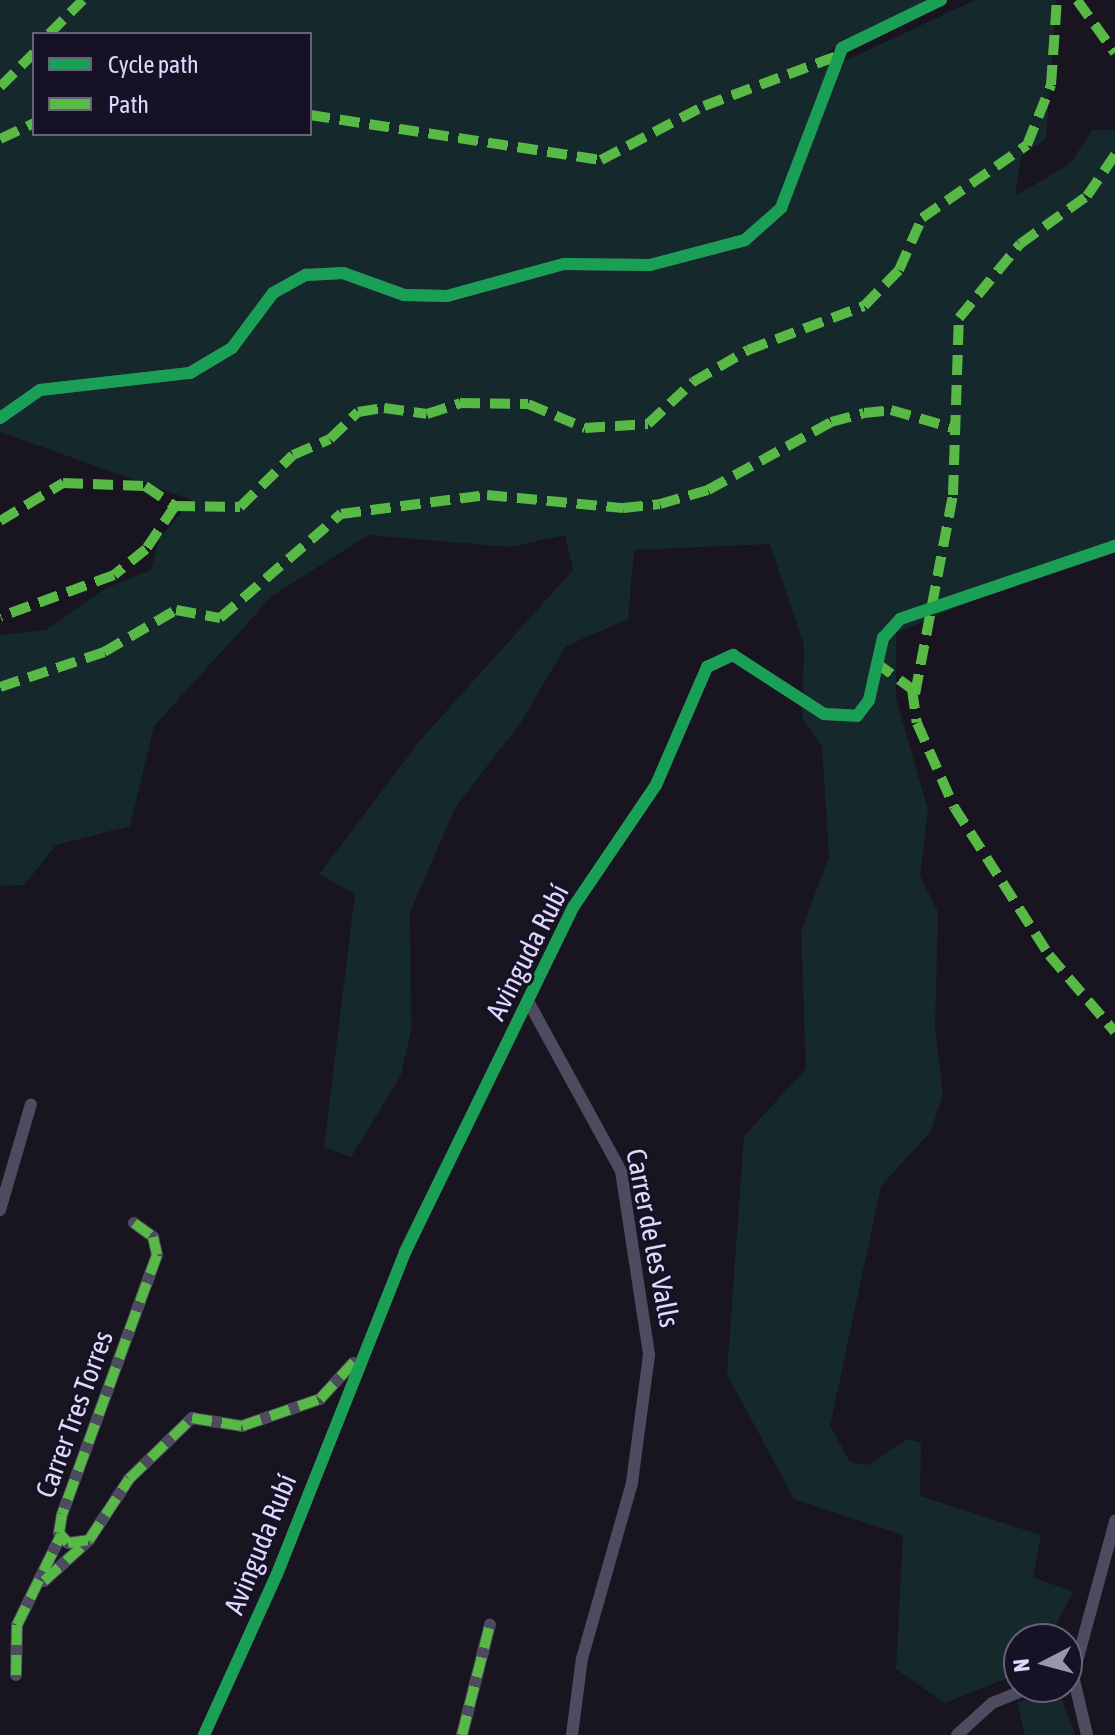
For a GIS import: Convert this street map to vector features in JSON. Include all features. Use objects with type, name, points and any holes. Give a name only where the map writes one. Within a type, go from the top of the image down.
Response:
[{"type":"street","points":[[0,418],[40,390],[190,373],[232,348],[273,293],[306,275],[343,273],[404,295],[447,296],[564,264],[650,265],[745,240],[781,208],[842,48],[941,0]]},
{"type":"street","name":"Avinguda Rubí","points":[[204,1735],[277,1574],[360,1355],[574,906],[656,785],[707,667],[733,655],[824,714],[857,716],[869,700],[883,638],[900,619],[1115,546]]},
{"type":"street","name":"Carrer de les Valls","points":[[529,1003],[621,1171],[649,1355],[632,1483],[585,1645],[572,1735]]},
{"type":"street","points":[[0,1210],[31,1104]]},
{"type":"street","name":"Carrer Tres Torres","points":[[89,1540],[68,1543],[61,1535],[157,1255],[153,1237],[134,1223]]},
{"type":"street","points":[[44,1581],[89,1540],[129,1479],[177,1428],[192,1418],[242,1426],[320,1399],[360,1355]]},
{"type":"street","points":[[1083,1631],[1115,1521]]},
{"type":"street","points":[[16,1675],[17,1625],[44,1581],[61,1535]]},
{"type":"street","points":[[462,1735],[490,1624]]},
{"type":"street","points":[[957,1735],[992,1703],[1003,1699]]},
{"type":"street","points":[[1078,1703],[1087,1735]]},
{"type":"green space","points":[[0,0],[931,0],[826,53],[843,62],[975,0],[1056,0],[1046,139],[1021,156],[1015,196],[1070,164],[1092,130],[1115,130],[1115,540],[896,633],[896,699],[928,810],[920,876],[938,912],[935,1029],[943,1094],[931,1131],[881,1186],[830,1426],[850,1462],[869,1465],[907,1439],[921,1443],[920,1496],[1041,1535],[1033,1577],[1073,1592],[1057,1623],[1003,1623],[1003,1680],[945,1703],[896,1669],[903,1535],[794,1499],[727,1374],[744,1136],[806,1069],[801,931],[829,857],[822,746],[802,718],[804,645],[770,544],[634,550],[628,619],[566,646],[521,722],[455,808],[410,912],[411,1030],[401,1075],[351,1157],[324,1147],[355,894],[319,874],[423,737],[573,570],[565,535],[510,547],[368,535],[272,596],[154,726],[130,826],[56,845],[24,885],[0,886],[0,635],[46,630],[106,588],[151,570],[159,539],[192,500],[0,432]]},
{"type":"green space","points":[[1017,1703],[1063,1703],[1075,1735],[1025,1735]]},
{"type":"marked path","points":[[51,32],[83,0]]},
{"type":"marked path","points":[[175,506],[240,507],[293,455],[330,439],[358,412],[384,408],[427,414],[460,403],[528,404],[585,428],[648,424],[693,382],[748,350],[864,306],[899,270],[922,218],[1027,145],[1051,85],[1057,0]]},
{"type":"marked path","points":[[1077,0],[1115,53]]},
{"type":"marked path","points":[[0,87],[32,55]]},
{"type":"marked path","points":[[312,115],[601,160],[704,106],[837,56]]},
{"type":"marked path","points":[[0,139],[32,124]]},
{"type":"marked path","points":[[915,694],[953,495],[959,318],[1020,244],[1087,196],[1115,155]]},
{"type":"marked path","points":[[0,687],[104,652],[176,610],[220,618],[341,514],[487,495],[623,508],[660,504],[708,490],[831,422],[864,413],[891,410],[953,428]]},
{"type":"marked path","points":[[0,521],[63,483],[145,486],[175,506],[146,549],[114,575],[0,617]]},
{"type":"marked path","points":[[875,662],[912,689],[917,723],[954,807],[1049,955],[1115,1032]]},
{"type":"marked path","points":[[134,1223],[153,1237],[157,1255],[62,1514],[59,1533],[68,1543],[89,1540],[129,1479],[192,1418],[242,1426],[320,1399],[355,1361]]},
{"type":"marked path","points":[[16,1675],[17,1625],[61,1535]]},
{"type":"marked path","points":[[44,1581],[89,1540]]},
{"type":"marked path","points":[[462,1735],[490,1624]]},
{"type":"cycle path","points":[[0,418],[40,390],[190,373],[232,348],[273,293],[306,275],[343,273],[404,295],[447,296],[564,264],[650,265],[745,240],[781,208],[842,48],[941,0]]},
{"type":"cycle path","points":[[204,1735],[277,1574],[405,1252],[574,906],[656,785],[707,667],[733,655],[824,714],[857,716],[869,700],[883,638],[900,619],[1115,546]]}]
